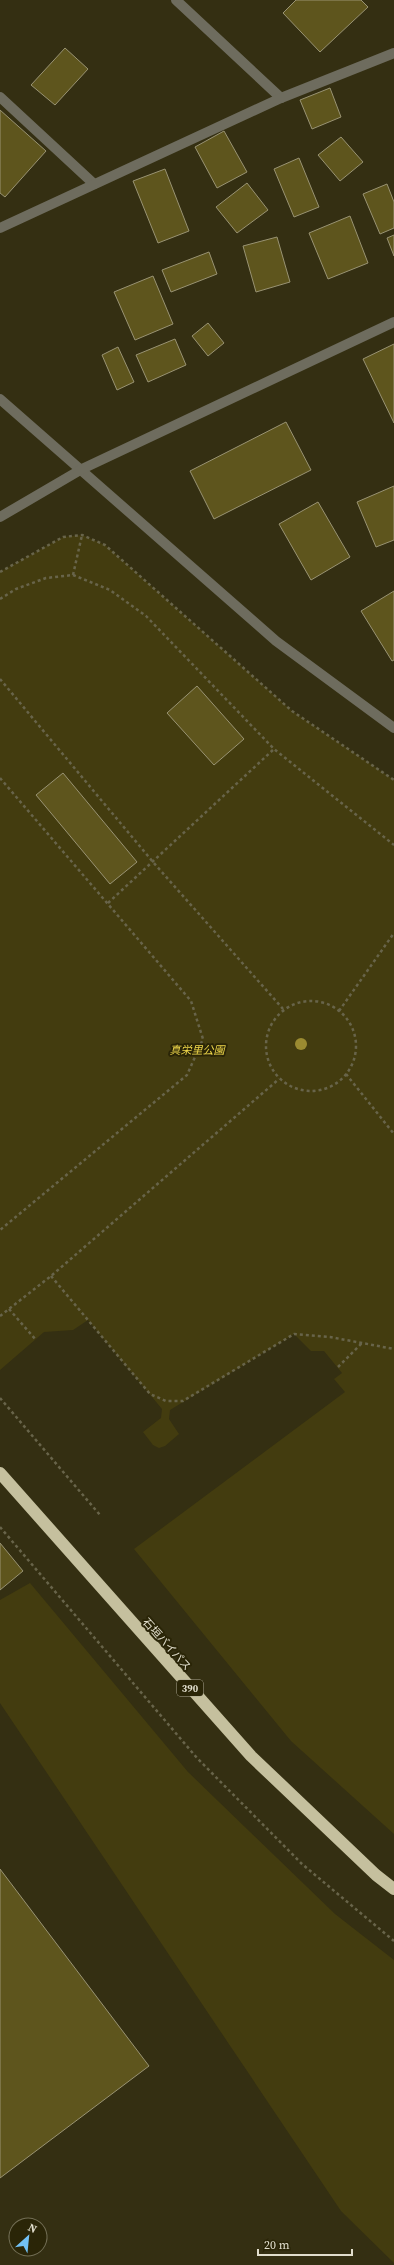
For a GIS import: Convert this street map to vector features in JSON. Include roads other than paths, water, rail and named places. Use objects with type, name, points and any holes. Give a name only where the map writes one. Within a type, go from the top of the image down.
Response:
[{"type":"highway","name":"石垣バイパス","points":[[0,1473],[61,1544],[250,1756],[376,1875],[394,1889]]},
{"type":"street","points":[[176,0],[281,98]]},
{"type":"street","points":[[0,228],[281,98],[394,53]]},
{"type":"street","points":[[0,97],[94,184]]},
{"type":"street","points":[[0,517],[82,469],[394,322]]},
{"type":"street","points":[[0,399],[82,469],[276,641],[394,728]]},
{"type":"park label","name":"真栄里公園","points":[[197,1050]]}]
